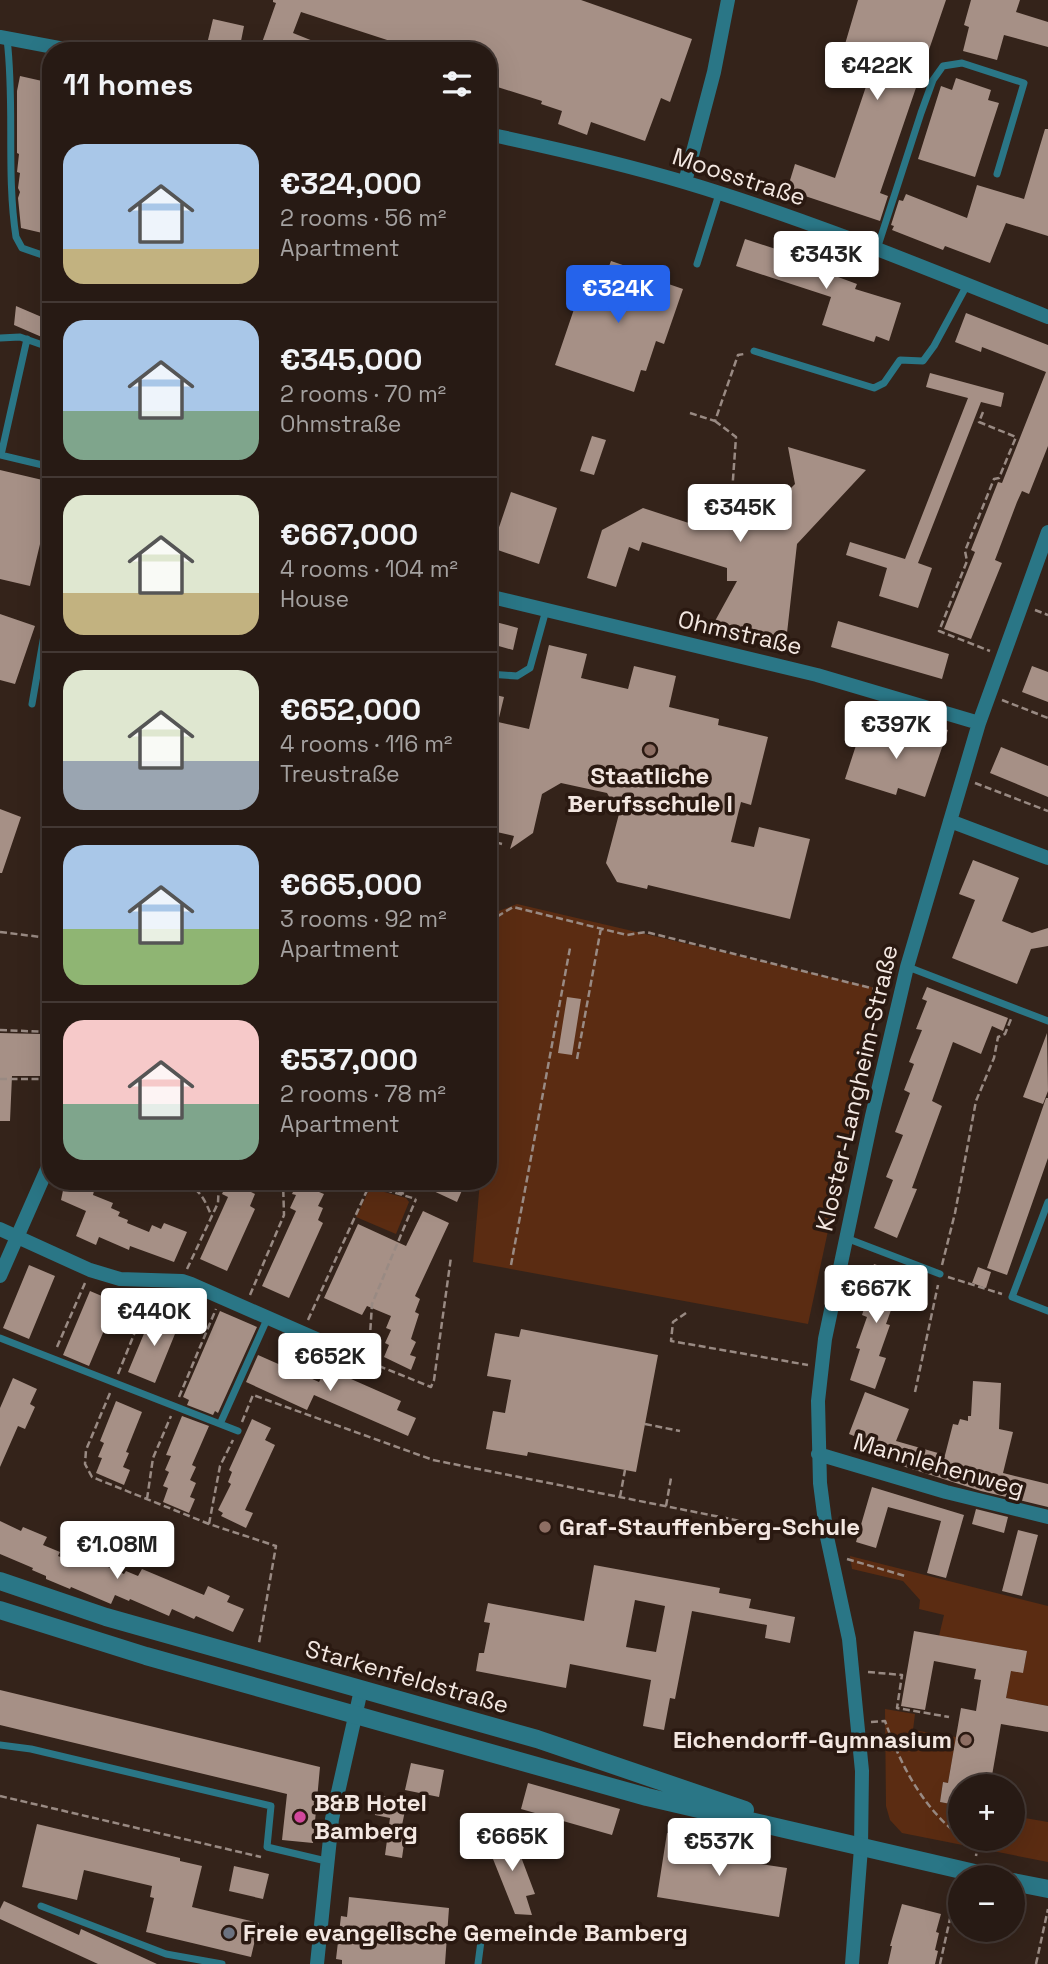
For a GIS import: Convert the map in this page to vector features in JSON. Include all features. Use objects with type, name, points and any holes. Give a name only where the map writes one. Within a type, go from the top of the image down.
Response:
[{"type":"street","points":[[685,182],[714,72],[727,0]]},
{"type":"street","points":[[4,38],[42,45]]},
{"type":"street","name":"Moosstraße","points":[[497,136],[685,182],[805,222],[1048,317]]},
{"type":"street","name":"Kloster-Langheim-Straße","points":[[852,1964],[862,1848],[862,1771],[854,1670],[827,1538],[818,1454],[821,1368],[846,1238],[899,996],[979,723],[1048,532]]},
{"type":"street","name":"Ohmstraße","points":[[497,598],[817,674],[979,723]]},
{"type":"street","points":[[950,821],[1048,858]]},
{"type":"street","points":[[0,1276],[42,1180]]},
{"type":"street","points":[[0,1229],[90,1270],[120,1279],[182,1281],[355,1356]]},
{"type":"street","name":"Mannlehenweg","points":[[818,1454],[946,1492],[1048,1517]]},
{"type":"street","name":"Starkenfeldstraße","points":[[2,1582],[106,1617],[537,1739],[752,1812],[797,1832]]},
{"type":"street","name":"Starkenfeldstraße","points":[[0,1610],[146,1656],[647,1797],[948,1867]]},
{"type":"street","points":[[317,1964],[332,1819],[361,1689]]},
{"type":"street","points":[[1025,1884],[1048,1889]]},
{"type":"lane","points":[[4,38],[11,70],[10,113],[16,237],[22,248],[42,255]]},
{"type":"lane","points":[[877,249],[921,113],[933,80],[943,66],[962,64],[1024,83],[997,174]]},
{"type":"lane","points":[[697,264],[719,194]]},
{"type":"lane","points":[[754,351],[874,388],[884,383],[900,360],[923,361],[934,346],[967,284]]},
{"type":"lane","points":[[0,338],[27,339],[42,345]]},
{"type":"lane","points":[[27,339],[1,451],[13,458],[42,465]]},
{"type":"lane","points":[[497,675],[517,676],[530,668],[546,610]]},
{"type":"lane","points":[[32,704],[42,647]]},
{"type":"lane","points":[[907,967],[1048,1021]]},
{"type":"lane","points":[[1048,1202],[1012,1297],[1048,1311]]},
{"type":"lane","points":[[846,1238],[940,1274]]},
{"type":"lane","points":[[220,1424],[268,1317]]},
{"type":"lane","points":[[0,1338],[238,1431]]},
{"type":"lane","points":[[0,1745],[31,1749],[271,1806],[267,1847],[326,1861]]},
{"type":"lane","points":[[41,1906],[166,1954],[222,1964]]},
{"type":"lane","points":[[478,1964],[481,1941],[488,1936],[575,1935]]},
{"type":"path","points":[[715,421],[738,355],[754,351]]},
{"type":"path","points":[[983,412],[979,422],[1016,437],[999,478],[994,479],[965,551],[967,561],[939,631],[1002,656]]},
{"type":"path","points":[[690,413],[715,421],[736,437],[732,493],[746,527]]},
{"type":"path","points":[[989,694],[1048,718]]},
{"type":"path","points":[[962,778],[1048,811]]},
{"type":"path","points":[[497,843],[502,844]]},
{"type":"path","points":[[497,917],[513,907],[627,935],[646,932],[899,996]]},
{"type":"path","points":[[577,1059],[601,928]]},
{"type":"path","points":[[0,932],[42,937]]},
{"type":"path","points":[[511,1265],[570,948]]},
{"type":"path","points":[[915,1391],[955,1213],[976,1101],[994,1058],[998,1037],[1005,1034],[1016,1008]]},
{"type":"path","points":[[0,1030],[42,1032]]},
{"type":"path","points":[[0,1079],[42,1079]]},
{"type":"path","points":[[198,1190],[212,1217]]},
{"type":"path","points":[[182,1281],[218,1203],[219,1190]]},
{"type":"path","points":[[244,1307],[284,1215],[283,1190]]},
{"type":"path","points":[[302,1333],[367,1190]]},
{"type":"path","points":[[383,1190],[416,1199]]},
{"type":"path","points":[[398,1190],[416,1199]]},
{"type":"path","points":[[416,1199],[372,1304],[369,1353],[366,1360],[431,1387],[451,1256]]},
{"type":"path","points":[[52,1358],[90,1270]]},
{"type":"path","points":[[940,1274],[1012,1297]]},
{"type":"path","points":[[114,1382],[156,1281]]},
{"type":"path","points":[[147,1499],[153,1458],[221,1297]]},
{"type":"path","points":[[686,1313],[673,1322],[671,1341],[821,1368]]},
{"type":"path","points":[[209,1524],[220,1466],[253,1395],[433,1460],[827,1538]]},
{"type":"path","points":[[108,1397],[86,1450],[85,1464],[92,1477],[209,1524],[276,1546],[256,1660]]},
{"type":"path","points":[[645,1424],[680,1431]]},
{"type":"path","points":[[620,1497],[625,1470]]},
{"type":"path","points":[[665,1506],[671,1478]]},
{"type":"path","points":[[831,1554],[905,1576]]},
{"type":"path","points":[[854,1670],[902,1675],[897,1708],[949,1717]]},
{"type":"path","points":[[859,1723],[885,1721],[893,1745],[920,1795],[937,1818],[948,1827]]},
{"type":"path","points":[[0,1796],[271,1860]]},
{"type":"path","points":[[1036,1964],[1048,1909]]},
{"type":"path","points":[[940,1964],[948,1936]]},
{"type":"shaded area","points":[[517,904],[880,989],[808,1324],[473,1262],[479,1190],[497,1190],[497,912]]},
{"type":"shaded area","points":[[369,1190],[406,1198],[409,1202],[396,1234],[356,1217]]},
{"type":"shaded area","points":[[850,1556],[1048,1606],[1048,1706],[1006,1698],[1011,1671],[1023,1672],[1027,1651],[939,1636],[944,1615],[919,1609],[920,1600],[903,1581],[852,1569]]},
{"type":"shaded area","points":[[885,1709],[915,1714],[913,1730],[956,1737],[948,1783],[943,1782],[940,1802],[948,1804],[948,1842],[902,1833],[890,1820],[886,1806]]},
{"type":"shaded area","points":[[1025,1818],[1048,1822],[1048,1862],[993,1851],[1025,1851]]},
{"type":"building","points":[[581,0],[692,39],[670,102],[661,98],[645,141],[591,122],[587,135],[558,124],[562,111],[541,104],[542,101],[497,87],[497,42],[393,42],[301,12],[293,33],[316,42],[262,42],[276,3],[273,2]]},
{"type":"building","points":[[858,0],[946,0],[880,193],[888,196],[880,221],[787,190],[795,164],[835,178],[875,60],[843,51]]},
{"type":"building","points":[[971,0],[1020,0],[1016,12],[1048,22],[1048,47],[1004,35],[997,60],[963,51],[969,27],[964,25]]},
{"type":"building","points":[[213,19],[244,26],[241,42],[207,42]]},
{"type":"building","points":[[20,76],[42,81],[42,233],[21,228],[18,198],[20,173],[17,172],[17,91]]},
{"type":"building","points":[[956,78],[991,90],[988,100],[999,103],[975,177],[918,159],[941,86],[952,90]]},
{"type":"building","points":[[1045,129],[1048,129],[1048,236],[1006,223],[990,263],[945,246],[943,250],[892,230],[894,226],[891,225],[899,200],[903,201],[906,194],[967,218],[977,185],[1024,199]]},
{"type":"building","points":[[745,239],[840,270],[838,277],[857,284],[855,289],[901,303],[889,341],[876,336],[874,342],[822,325],[831,297],[736,266]]},
{"type":"building","points":[[611,261],[683,289],[664,344],[656,341],[646,371],[641,370],[634,392],[555,365],[587,271],[605,277]]},
{"type":"building","points":[[16,306],[42,317],[42,337],[14,325]]},
{"type":"building","points":[[966,313],[1048,345],[1048,446],[1029,494],[1022,491],[1017,502],[995,560],[1002,563],[971,639],[944,629],[975,552],[971,550],[998,482],[1002,483],[1046,372],[982,347],[981,352],[955,342]]},
{"type":"building","points":[[930,373],[1004,393],[1001,407],[981,402],[918,563],[932,568],[918,608],[879,596],[887,568],[846,555],[850,542],[905,559],[968,398],[926,387]]},
{"type":"building","points":[[592,436],[606,440],[594,475],[580,471]]},
{"type":"building","points":[[788,447],[866,470],[797,544],[786,642],[715,621],[737,581],[727,581],[727,568],[642,542],[639,551],[629,547],[616,587],[587,578],[602,530],[643,508],[707,529],[721,511],[743,528],[757,522],[795,484]]},
{"type":"building","points":[[0,470],[42,480],[42,536],[30,586],[0,579]]},
{"type":"building","points":[[511,492],[557,508],[539,564],[497,550],[497,533]]},
{"type":"building","points":[[0,614],[35,626],[15,684],[0,680]]},
{"type":"building","points":[[838,621],[949,654],[942,679],[831,647]]},
{"type":"building","points":[[497,622],[518,628],[513,650],[497,646]]},
{"type":"building","points":[[549,645],[587,654],[581,678],[628,689],[634,666],[676,676],[669,707],[719,719],[718,725],[768,737],[751,805],[741,802],[731,842],[754,847],[759,827],[810,839],[790,919],[648,885],[647,889],[617,882],[606,863],[619,814],[607,793],[561,783],[542,794],[533,833],[510,849],[514,836],[497,832],[497,695],[504,697],[498,722],[529,729]]},
{"type":"building","points":[[1032,666],[1048,672],[1048,702],[1022,692]]},
{"type":"building","points":[[925,723],[948,730],[925,797],[898,788],[896,795],[845,779],[862,727],[918,745]]},
{"type":"building","points":[[1001,747],[1048,766],[1048,797],[990,773]]},
{"type":"building","points":[[0,809],[21,817],[2,873],[0,873]]},
{"type":"building","points":[[973,860],[1019,878],[1002,921],[1032,933],[1048,928],[1048,946],[1031,949],[1017,984],[952,958],[975,900],[959,894]]},
{"type":"building","points":[[927,987],[1008,1018],[1003,1031],[992,1026],[981,1054],[953,1042],[932,1101],[942,1106],[912,1188],[917,1189],[897,1238],[874,1228],[893,1180],[886,1177],[903,1135],[895,1132],[910,1093],[904,1090],[914,1064],[909,1062],[922,1030],[916,1029],[927,1001],[922,999]]},
{"type":"building","points":[[567,997],[581,999],[572,1055],[558,1053]]},
{"type":"building","points":[[0,1033],[41,1034],[42,1076],[12,1076],[10,1121],[0,1121]]},
{"type":"building","points":[[1047,1033],[1048,1091],[1043,1104],[1023,1097]]},
{"type":"building","points":[[1046,1098],[1048,1158],[1007,1275],[987,1268]]},
{"type":"building","points":[[63,1190],[91,1190],[94,1191],[93,1195],[113,1203],[111,1208],[120,1212],[118,1216],[128,1220],[127,1223],[149,1232],[152,1225],[161,1229],[164,1223],[187,1232],[174,1262],[130,1246],[129,1250],[99,1237],[96,1245],[76,1236],[86,1211],[61,1200]]},
{"type":"building","points":[[224,1190],[252,1190],[255,1194],[250,1206],[255,1209],[227,1271],[200,1259],[228,1197],[222,1194]]},
{"type":"building","points":[[294,1190],[320,1190],[324,1194],[318,1206],[323,1208],[318,1220],[323,1223],[289,1298],[262,1286],[296,1211],[290,1208],[296,1195],[292,1194]]},
{"type":"building","points":[[431,1190],[462,1190],[457,1202]]},
{"type":"building","points":[[423,1211],[449,1223],[415,1296],[420,1299],[415,1312],[419,1314],[411,1339],[416,1342],[410,1355],[416,1357],[411,1370],[384,1357],[389,1345],[385,1343],[391,1330],[386,1328],[391,1316],[367,1306],[362,1315],[324,1298],[358,1224],[406,1246]]},
{"type":"building","points":[[874,1264],[904,1274],[886,1324],[890,1325],[879,1356],[886,1358],[875,1389],[850,1380],[860,1349],[856,1348],[867,1317],[862,1315],[872,1285],[867,1284]]},
{"type":"building","points":[[29,1265],[55,1276],[29,1339],[3,1328]]},
{"type":"building","points":[[978,1267],[991,1272],[986,1288],[972,1283]]},
{"type":"building","points":[[90,1291],[116,1302],[89,1366],[63,1355]]},
{"type":"building","points":[[220,1311],[257,1327],[218,1413],[215,1411],[213,1415],[187,1405],[189,1400],[183,1397]]},
{"type":"building","points":[[153,1312],[179,1324],[155,1383],[128,1372]]},
{"type":"building","points":[[521,1329],[658,1355],[636,1472],[528,1452],[527,1456],[486,1449],[493,1411],[505,1413],[511,1380],[487,1376],[495,1333],[519,1337]]},
{"type":"building","points":[[258,1355],[319,1382],[326,1368],[401,1401],[397,1410],[416,1418],[408,1436],[314,1395],[307,1410],[246,1382]]},
{"type":"building","points":[[13,1378],[37,1389],[30,1404],[35,1407],[25,1429],[18,1426],[0,1467],[0,1408]]},
{"type":"building","points":[[973,1381],[1001,1383],[999,1429],[1013,1432],[1003,1473],[1048,1484],[1048,1507],[981,1491],[893,1463],[897,1453],[849,1434],[865,1392],[909,1409],[896,1441],[945,1455],[953,1424],[958,1425],[960,1419],[968,1421],[968,1416],[971,1416]]},
{"type":"building","points":[[116,1401],[142,1412],[126,1452],[129,1453],[123,1467],[130,1470],[124,1485],[96,1473],[102,1458],[98,1457],[104,1443],[100,1441]]},
{"type":"building","points":[[182,1416],[209,1426],[192,1465],[196,1467],[190,1480],[196,1483],[190,1497],[195,1499],[189,1513],[163,1502],[168,1488],[163,1486],[169,1472],[165,1470],[171,1456],[166,1455]]},
{"type":"building","points":[[252,1419],[271,1428],[265,1440],[275,1445],[245,1510],[253,1513],[246,1528],[221,1516],[223,1513],[218,1510],[231,1484],[228,1482],[232,1472],[229,1470]]},
{"type":"building","points":[[872,1487],[964,1515],[946,1578],[927,1573],[941,1521],[888,1507],[876,1548],[856,1542]]},
{"type":"building","points":[[976,1509],[1008,1517],[1004,1533],[972,1524]]},
{"type":"building","points":[[0,1521],[21,1531],[23,1527],[47,1537],[43,1545],[60,1552],[58,1556],[81,1565],[85,1557],[124,1574],[126,1571],[138,1576],[142,1569],[204,1595],[208,1586],[230,1596],[227,1602],[244,1609],[233,1632],[196,1616],[194,1619],[172,1609],[169,1616],[115,1595],[111,1604],[46,1579],[46,1576],[32,1570],[33,1568],[0,1554]]},
{"type":"building","points":[[1018,1530],[1038,1535],[1022,1596],[1002,1591]]},
{"type":"building","points":[[594,1565],[720,1588],[719,1593],[751,1599],[749,1608],[795,1617],[790,1643],[765,1638],[767,1625],[692,1611],[675,1699],[670,1698],[664,1730],[643,1726],[651,1680],[570,1664],[566,1688],[476,1671],[479,1653],[484,1653],[490,1623],[484,1622],[488,1603],[584,1621]],"holes":[[[635,1600],[665,1606],[656,1652],[626,1647]]]},
{"type":"building","points":[[914,1631],[1027,1651],[1023,1673],[1011,1671],[1006,1698],[1048,1706],[1048,1732],[1001,1724],[992,1774],[950,1774],[961,1708],[976,1711],[981,1680],[974,1679],[976,1669],[934,1661],[925,1710],[901,1706]]},
{"type":"building","points":[[0,1690],[320,1767],[313,1843],[282,1840],[287,1794],[0,1725]]},
{"type":"building","points":[[411,1763],[444,1770],[439,1797],[405,1790]]},
{"type":"building","points":[[943,1782],[948,1783],[948,1804],[940,1802]]},
{"type":"building","points":[[528,1783],[620,1809],[612,1835],[521,1809]]},
{"type":"building","points":[[379,1795],[407,1801],[401,1830],[406,1830],[402,1858],[385,1855],[390,1818],[375,1815]]},
{"type":"building","points":[[37,1824],[180,1858],[180,1861],[202,1866],[192,1907],[259,1923],[251,1957],[146,1932],[154,1898],[150,1897],[152,1886],[84,1870],[77,1900],[22,1887]]},
{"type":"building","points":[[512,1833],[535,1894],[526,1896],[532,1915],[515,1914],[487,1844]]},
{"type":"building","points":[[667,1833],[714,1841],[712,1852],[761,1860],[761,1864],[787,1868],[779,1917],[657,1897]]},
{"type":"building","points":[[234,1866],[269,1874],[263,1899],[229,1891]]},
{"type":"building","points":[[349,1897],[449,1908],[445,1964],[342,1964],[342,1960],[336,1959],[341,1916],[347,1917]]},
{"type":"building","points":[[4,1901],[79,1935],[81,1929],[157,1964],[98,1964],[0,1919],[0,1909]]},
{"type":"building","points":[[902,1904],[941,1914],[936,1932],[939,1933],[935,1964],[888,1964],[890,1946]]},
{"type":"place","name":"Staatliche Berufsschule I","points":[[650,750]]},
{"type":"place","name":"Graf-Stauffenberg-Schule","points":[[545,1527]]},
{"type":"place","name":"Eichendorff-Gymnasium","points":[[966,1740]]},
{"type":"place","name":"B&B Hotel Bamberg","points":[[300,1817]]},
{"type":"place","name":"Freie evangelische Gemeinde Bamberg","points":[[229,1933]]}]
